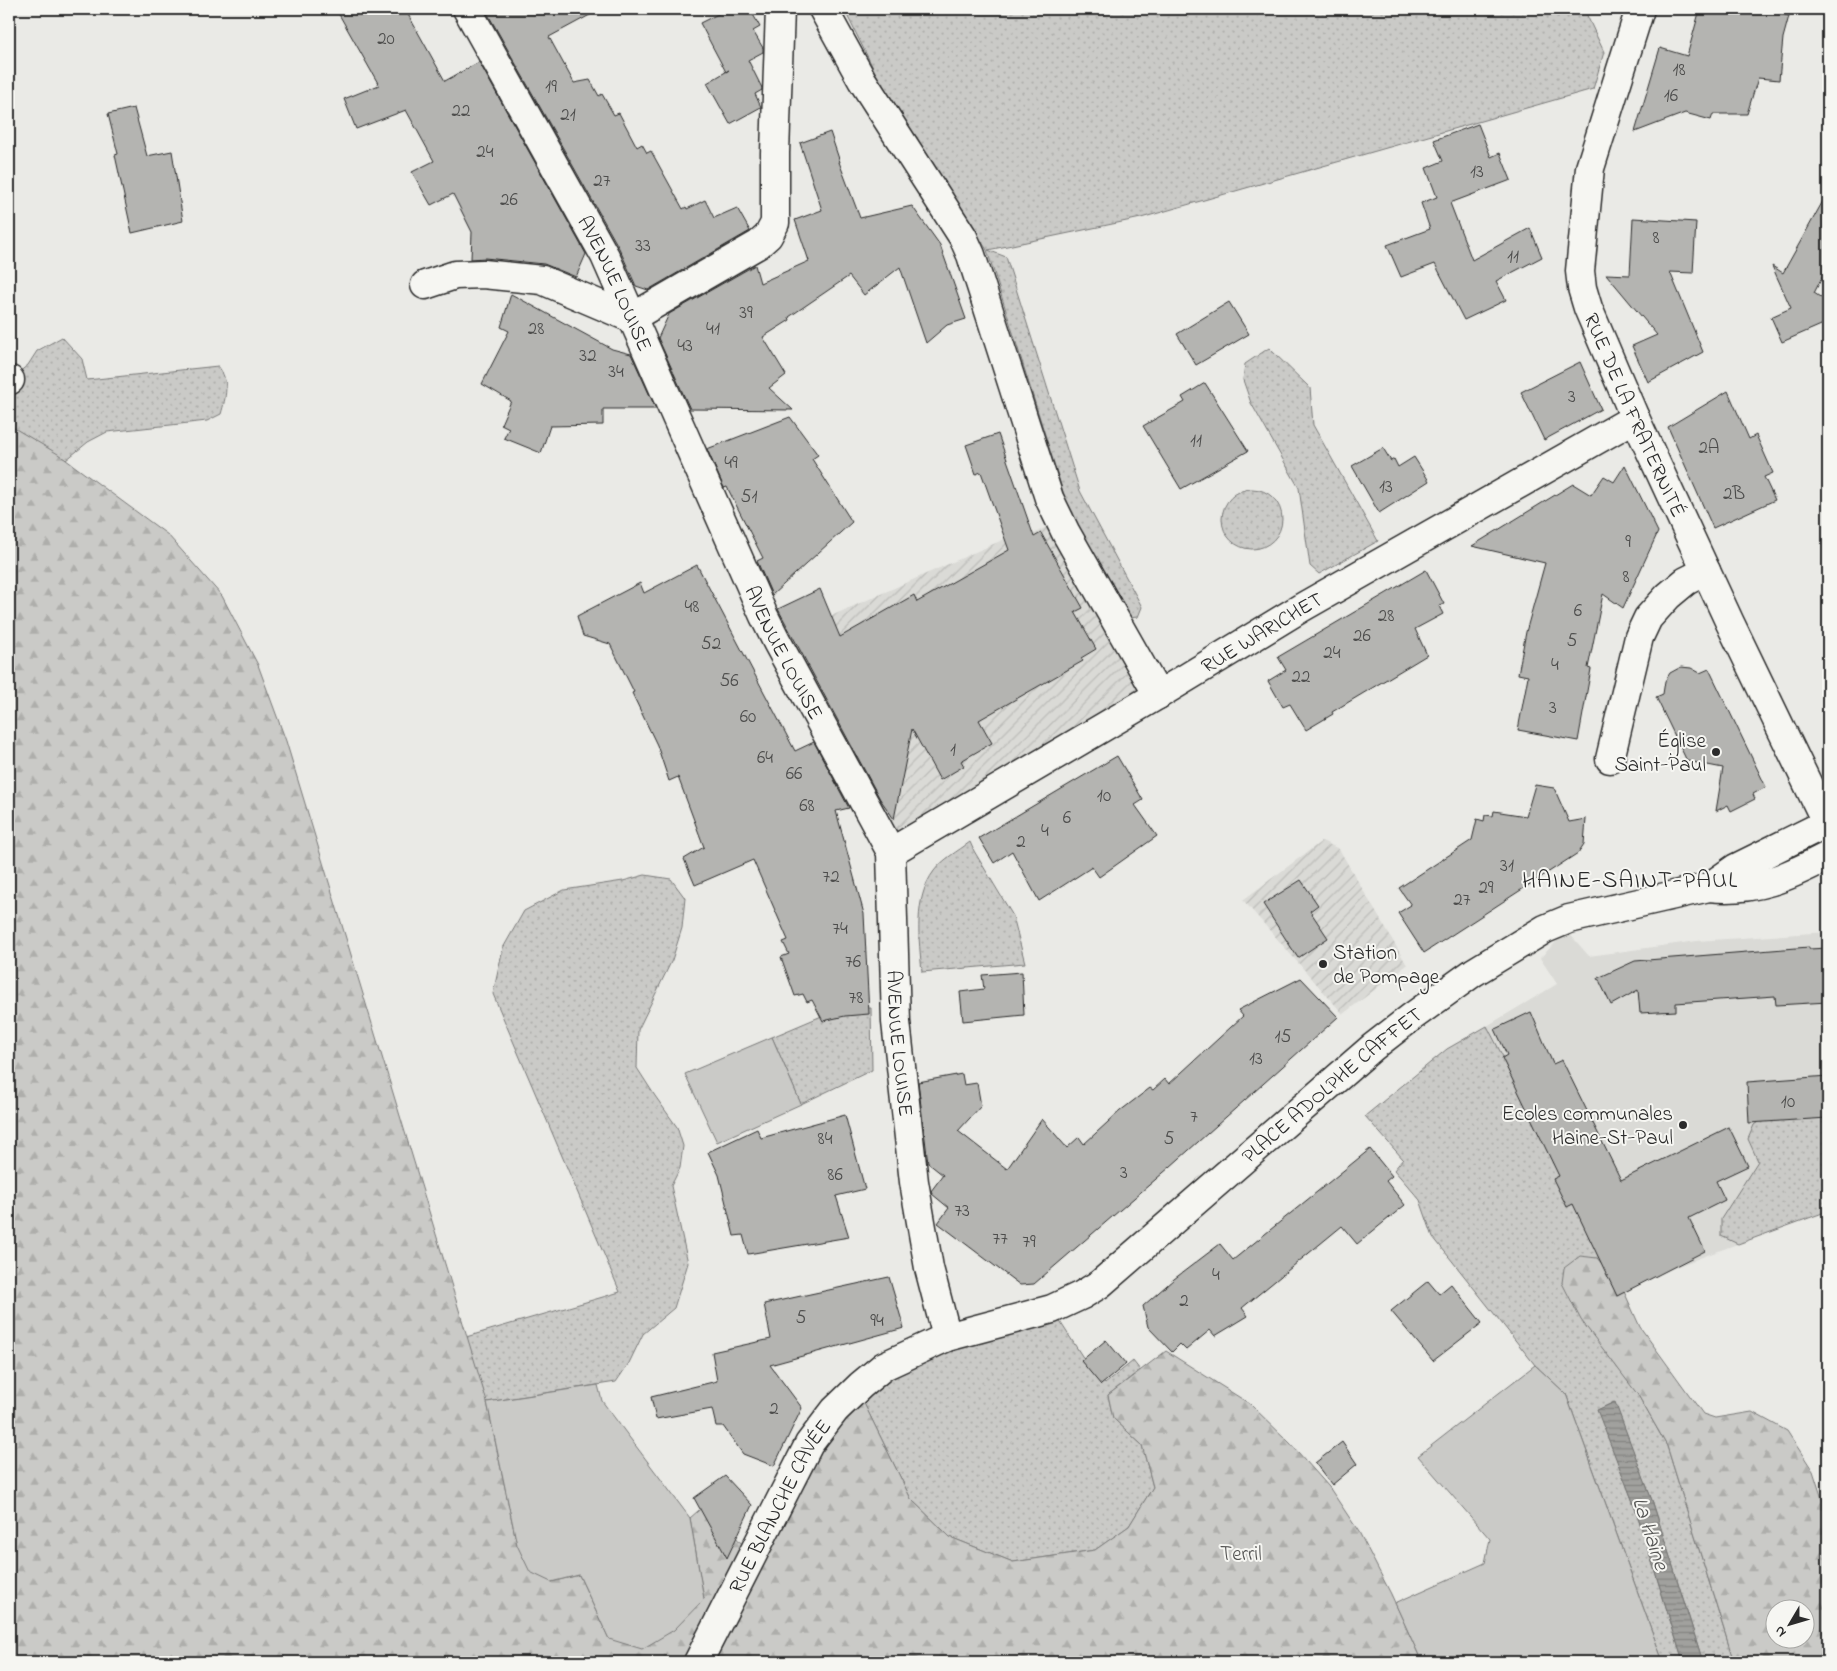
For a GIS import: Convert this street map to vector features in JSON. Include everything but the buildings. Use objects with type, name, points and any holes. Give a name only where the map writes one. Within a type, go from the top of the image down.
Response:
[{"type":"street","name":"AVENUE LOUISE","points":[[467,9],[605,256],[777,642],[891,852],[896,1022],[914,1182],[928,1268],[947,1337]]},
{"type":"street","points":[[425,285],[455,275],[483,274],[542,280],[631,318],[759,244],[768,236],[775,223],[775,153],[780,9]]},
{"type":"street","points":[[823,9],[862,80],[963,237],[971,255],[1049,498],[1066,533],[1158,695]]},
{"type":"street","name":"RUE DE LA FRATERNITÉ","points":[[1640,9],[1590,168],[1580,271],[1582,288],[1588,308],[1635,418],[1706,571],[1825,811]]},
{"type":"street","name":"RUE WARICHET","points":[[891,852],[1158,695],[1301,608],[1635,418]]},
{"type":"street","points":[[1610,759],[1639,637],[1648,618],[1668,596],[1686,581],[1706,571]]},
{"type":"street","points":[[1709,887],[1825,811]]},
{"type":"street","name":"PLACE ADOLPHE CAFFET","points":[[884,1366],[947,1337],[1052,1309],[1100,1284],[1373,1047],[1499,955],[1545,929],[1568,920],[1709,887],[1746,888],[1780,879],[1828,856]]},
{"type":"street","name":"RUE BLANCHE CAVÉE","points":[[698,1662],[809,1444],[835,1410],[884,1366]]},
{"type":"shaded area","points":[[1059,520],[1158,695],[897,849],[777,642],[795,632],[1007,538],[1010,547]]},
{"type":"shaded area","points":[[1322,841],[1339,849],[1407,965],[1343,1014],[1243,900]]},
{"type":"shaded area","name":"Ecoles communales Haine-St-Paul","points":[[1567,931],[1589,956],[1697,941],[1828,932],[1828,1210],[1622,1287],[1487,1026],[1557,984],[1540,958]]},
{"type":"green space","points":[[844,9],[1584,9],[1604,52],[1593,89],[1141,218],[988,250],[1006,257],[1080,491],[1142,607],[1138,617],[1128,618],[1070,514],[987,250],[883,88]]},
{"type":"green space","points":[[62,337],[82,359],[87,380],[218,366],[226,383],[221,414],[207,421],[107,432],[88,442],[66,460],[9,425],[9,380],[28,365],[37,351]]},
{"type":"green space","points":[[1269,348],[1310,388],[1313,425],[1378,541],[1319,574],[1310,566],[1299,488],[1251,403],[1243,380],[1245,364]]},
{"type":"green space","name":"Terril","points":[[9,425],[58,454],[168,535],[222,596],[258,665],[286,741],[487,1402],[517,1545],[551,1582],[579,1575],[609,1639],[704,1599],[690,1518],[706,1504],[752,1555],[857,1389],[911,1499],[950,1537],[1013,1562],[1095,1550],[1129,1526],[1153,1487],[1142,1445],[1113,1418],[1108,1395],[1166,1351],[1250,1404],[1290,1443],[1329,1487],[1359,1532],[1391,1594],[1422,1662],[9,1662]]},
{"type":"green space","points":[[1252,489],[1268,494],[1273,498],[1277,503],[1282,519],[1277,535],[1273,540],[1268,544],[1252,549],[1236,544],[1231,540],[1227,535],[1222,519],[1227,503],[1231,498],[1236,494]]},
{"type":"green space","points":[[970,842],[1013,916],[1025,963],[922,972],[919,920],[920,907],[927,882],[934,871],[946,859]]},
{"type":"green space","points":[[645,875],[671,879],[685,898],[682,928],[672,960],[638,1030],[637,1068],[677,1127],[683,1146],[680,1168],[671,1186],[688,1263],[674,1308],[643,1334],[629,1363],[616,1382],[487,1402],[466,1337],[620,1292],[493,994],[503,948],[524,911],[564,890],[623,881]]},
{"type":"green space","points":[[871,1008],[872,1070],[801,1104],[772,1037],[824,1015],[841,1010]]},
{"type":"green space","points":[[1487,1026],[1622,1287],[1638,1395],[1667,1446],[1734,1662],[1703,1662],[1653,1503],[1614,1402],[1598,1410],[1635,1507],[1683,1662],[1663,1662],[1566,1394],[1535,1365],[1433,1237],[1420,1200],[1394,1170],[1403,1159],[1365,1116],[1447,1049]]},
{"type":"green space","points":[[772,1037],[801,1104],[717,1142],[685,1074]]},
{"type":"green space","points":[[1828,1113],[1828,1211],[1738,1244],[1721,1236],[1721,1219],[1758,1161],[1748,1139],[1754,1125],[1766,1116]]},
{"type":"green space","points":[[1580,1256],[1597,1258],[1622,1287],[1640,1327],[1703,1414],[1715,1418],[1752,1412],[1787,1431],[1813,1471],[1828,1517],[1828,1662],[1734,1662],[1667,1446],[1638,1395],[1581,1320],[1562,1283],[1564,1268]]},
{"type":"green space","points":[[1052,1309],[1082,1356],[1105,1384],[1133,1361],[1140,1370],[1108,1395],[1113,1418],[1142,1445],[1153,1487],[1129,1526],[1095,1550],[1013,1562],[950,1537],[911,1499],[857,1389]]},
{"type":"green space","points":[[1535,1365],[1566,1394],[1663,1662],[1422,1662],[1395,1603],[1485,1563],[1490,1539],[1418,1456]]},
{"type":"green space","points":[[598,1385],[602,1401],[690,1518],[704,1599],[674,1630],[642,1649],[609,1639],[579,1575],[551,1582],[530,1572],[517,1545],[487,1402]]},
{"type":"water","name":"La Haine","points":[[1615,1402],[1653,1503],[1703,1662],[1683,1662],[1635,1507],[1597,1410]]},
{"type":"place","name":"Église Saint-Paul","points":[[1716,752]]},
{"type":"place","name":"Station de Pompage","points":[[1323,964]]},
{"type":"place","name":"Ecoles communales Haine-St-Paul","points":[[1683,1125]]},
{"type":"district","name":"HAINE-SAINT-PAUL","points":[[1630,879]]}]
